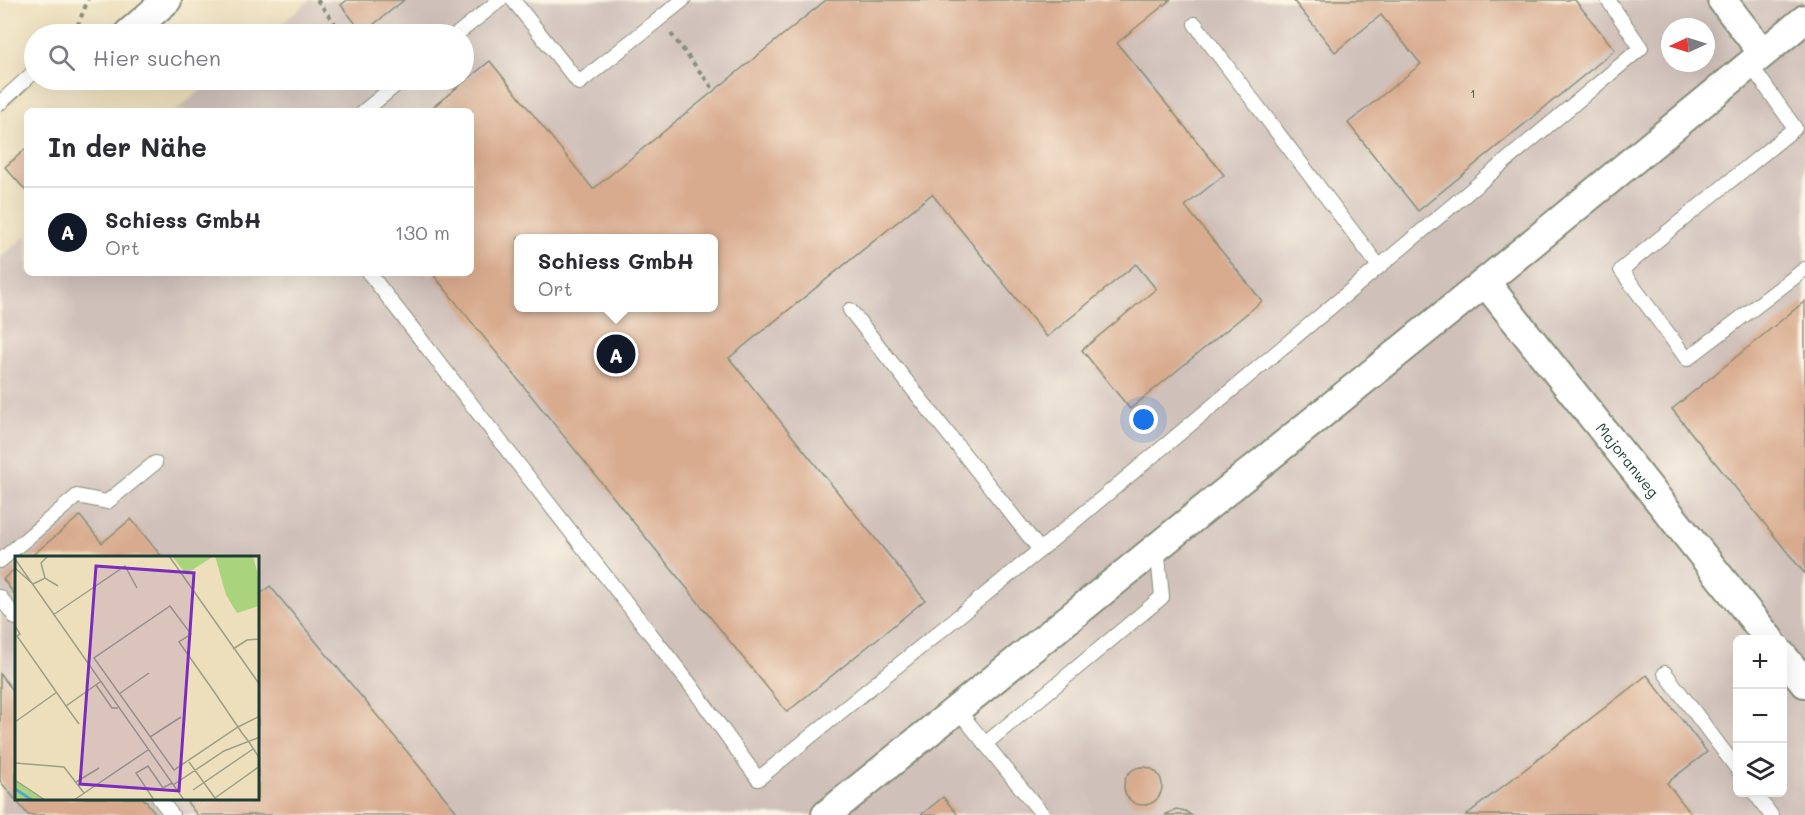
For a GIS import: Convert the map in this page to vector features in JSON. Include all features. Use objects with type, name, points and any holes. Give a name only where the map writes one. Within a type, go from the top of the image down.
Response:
[{"type":"street","points":[[139,24],[167,0]]},
{"type":"street","points":[[1722,0],[1757,58]]},
{"type":"street","points":[[826,815],[1485,282],[1805,19]]},
{"type":"street","name":"Majoranweg","points":[[1485,282],[1767,635]]},
{"type":"street","points":[[1787,661],[1805,683]]},
{"type":"lane","points":[[470,24],[500,0]]},
{"type":"lane","points":[[513,0],[579,83],[683,0]]},
{"type":"lane","points":[[371,276],[692,687],[758,779],[1040,550],[1378,265],[1641,48],[1608,0]]},
{"type":"lane","points":[[1195,24],[1378,265]]},
{"type":"lane","points":[[1757,58],[1795,128],[1621,270],[1688,359],[1805,269]]},
{"type":"lane","points":[[0,103],[24,81]]},
{"type":"lane","points":[[368,108],[390,90]]},
{"type":"lane","points":[[850,310],[1040,550]]},
{"type":"lane","points":[[0,561],[77,496],[107,502],[155,463]]},
{"type":"lane","points":[[986,744],[1162,597],[1157,546]]},
{"type":"lane","points":[[0,597],[15,617]]},
{"type":"lane","points":[[1665,673],[1733,765]]},
{"type":"lane","points":[[957,709],[1043,815]]},
{"type":"lane","points":[[1758,797],[1771,815]]},
{"type":"lane","points":[[161,800],[172,815]]},
{"type":"path","points":[[78,24],[88,0]]},
{"type":"path","points":[[317,0],[335,24]]},
{"type":"path","points":[[660,18],[714,90]]},
{"type":"shaded area","points":[[310,0],[1805,0],[1805,815],[2,815],[0,258],[24,238],[24,276],[474,276],[474,108],[179,108],[201,90],[474,90],[474,24],[281,24]]},
{"type":"building","points":[[347,0],[404,0],[374,24],[356,24],[341,5]]},
{"type":"building","points":[[826,0],[1170,0],[1117,43],[1224,175],[1185,206],[1262,301],[1130,409],[1082,350],[1156,289],[1136,264],[1047,337],[932,194],[729,358],[925,600],[787,712],[434,276],[474,276],[474,108],[432,108],[454,90],[474,90],[474,74],[490,61],[593,189]]},
{"type":"building","points":[[1293,0],[1575,0],[1615,50],[1418,211],[1348,123],[1421,64],[1381,15],[1335,52]]},
{"type":"building","points":[[24,151],[24,189],[5,167]]},
{"type":"building","points":[[1805,301],[1805,574],[1672,409]]},
{"type":"building","points":[[80,516],[102,543],[131,519],[161,556],[31,556]]},
{"type":"building","points":[[15,569],[15,595],[3,579]]},
{"type":"building","points":[[270,586],[456,811],[451,815],[197,815],[186,800],[260,800],[260,594]]},
{"type":"building","points":[[0,674],[15,693],[15,799],[0,781]]},
{"type":"building","points":[[1647,675],[1707,752],[1667,783],[1692,815],[1466,815]]},
{"type":"building","points":[[1143,767],[1157,772],[1162,786],[1157,800],[1143,805],[1129,800],[1124,786],[1129,772]]},
{"type":"building","points":[[943,797],[958,815],[921,815]]},
{"type":"building","points":[[16,800],[145,800],[157,815],[28,815]]},
{"type":"building","points":[[1176,809],[1185,811],[1191,815],[1165,815]]},
{"type":"place","name":"Schiess GmbH","points":[[616,354]]}]
